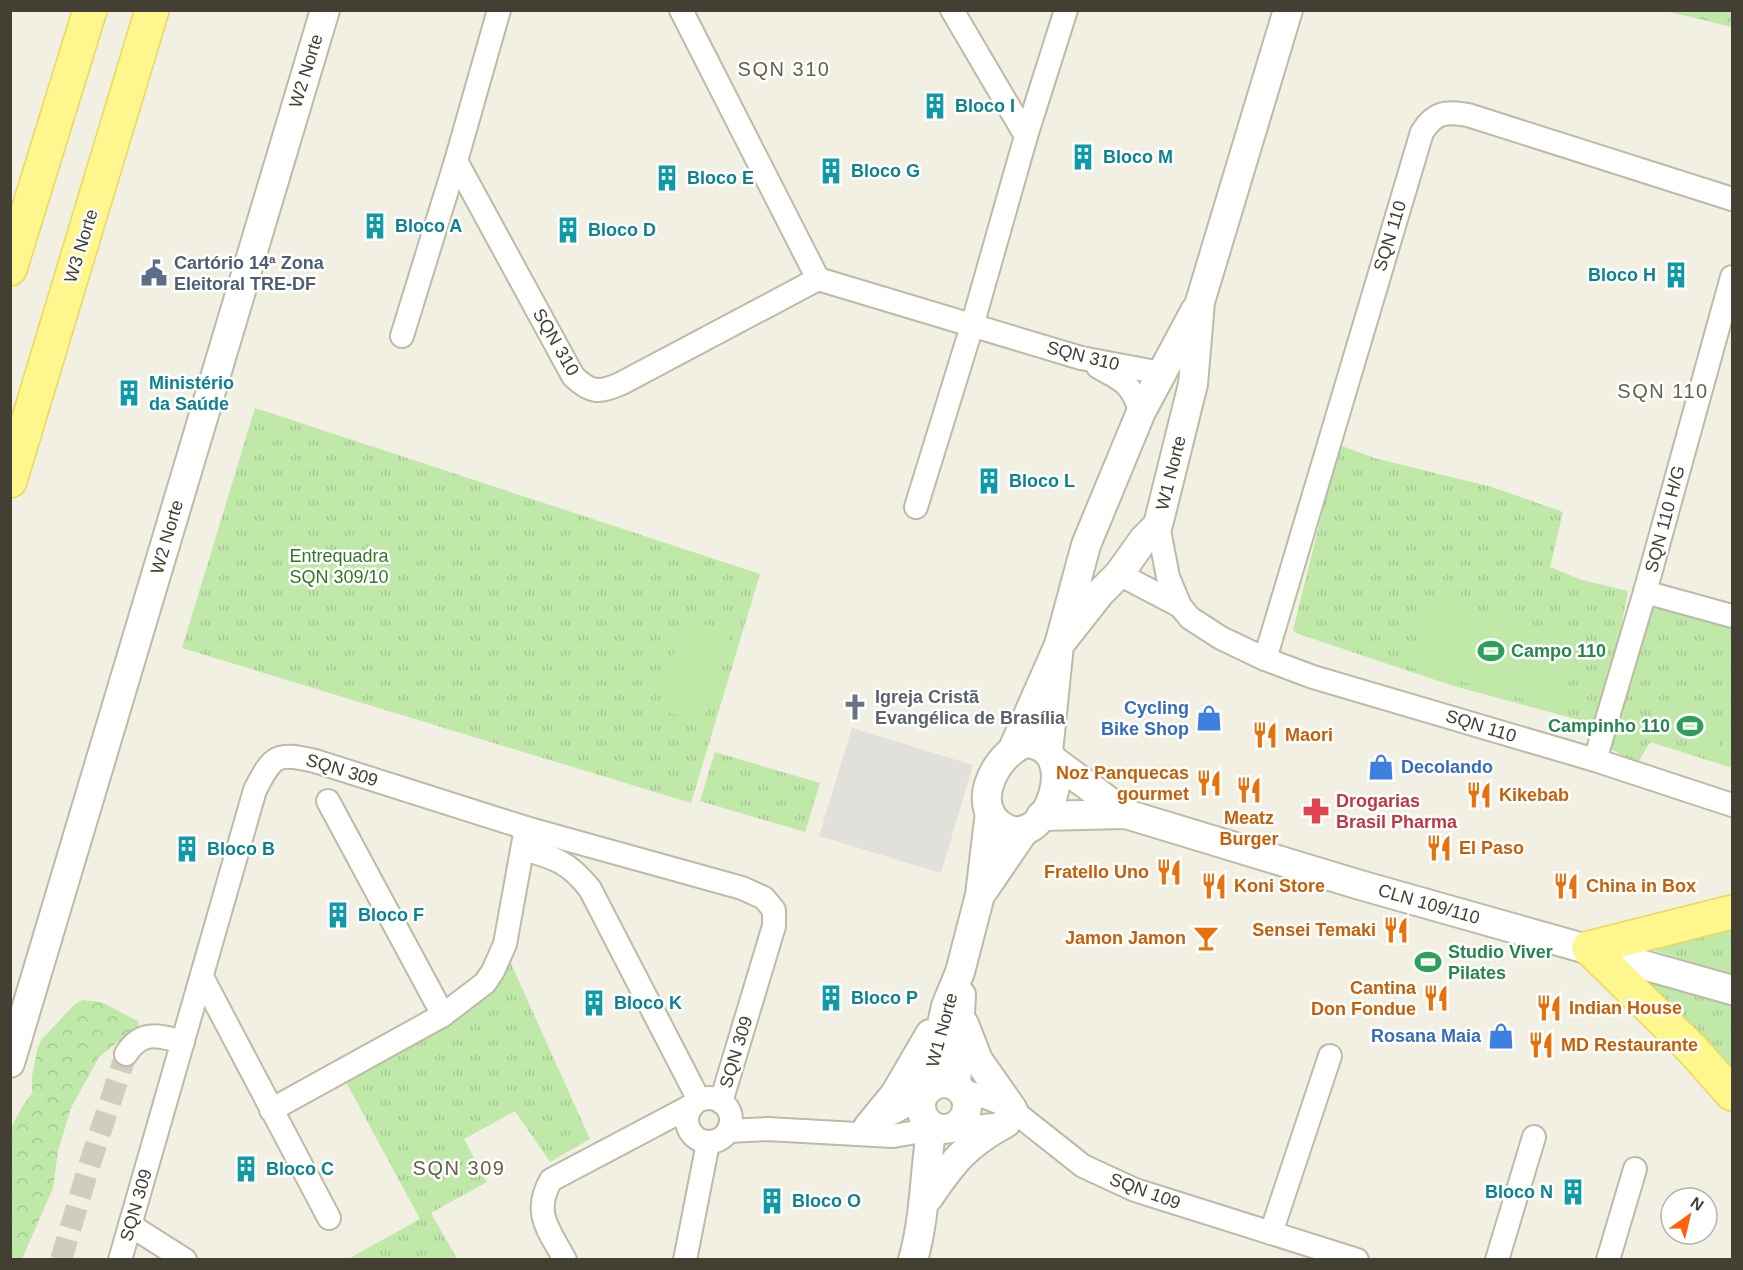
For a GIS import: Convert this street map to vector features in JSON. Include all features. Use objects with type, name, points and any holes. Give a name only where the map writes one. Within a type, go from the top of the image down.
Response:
[{"type":"main road","points":[[10,269],[90,10]]},
{"type":"main road","name":"W3 Norte","points":[[10,481],[152,10]]},
{"type":"main road","points":[[1589,948],[1732,912]]},
{"type":"main road","points":[[1589,948],[1692,1049],[1732,1094]]},
{"type":"street","name":"W2 Norte","points":[[10,1063],[325,10]]},
{"type":"street","points":[[402,336],[456,161],[499,10]]},
{"type":"street","points":[[681,10],[818,279]]},
{"type":"street","points":[[952,10],[1026,136]]},
{"type":"street","points":[[916,507],[1065,10]]},
{"type":"street","name":"W1 Norte","points":[[1050,756],[1059,645],[1100,593],[1119,574],[1144,539],[1158,525],[1193,384],[1200,302],[1288,10]]},
{"type":"street","name":"SQN 110","points":[[1265,659],[1419,140],[1428,121],[1444,113],[1468,115],[1732,199]]},
{"type":"street","name":"SQN 310","points":[[456,161],[573,376],[584,387],[593,390],[606,390],[622,383],[818,279],[1081,358],[1161,373],[1193,384]]},
{"type":"street","name":"SQN 110 H/G","points":[[1595,760],[1724,337],[1732,277]]},
{"type":"street","name":"W1 Norte","points":[[1013,749],[1059,645],[1086,545],[1141,412],[1200,302]]},
{"type":"street","points":[[1081,358],[1127,383],[1134,393],[1141,412]]},
{"type":"street","name":"SQN 110","points":[[1158,525],[1168,577],[1179,606]]},
{"type":"street","name":"SQN 110","points":[[1086,545],[1119,574],[1179,606],[1190,618],[1221,638],[1265,659],[1313,677],[1595,760],[1732,805]]},
{"type":"street","points":[[1645,592],[1732,616]]},
{"type":"street","points":[[1026,743],[1039,745],[1050,756],[1056,774],[1054,794],[1049,807],[1033,824],[1006,829],[995,821],[986,802],[988,787],[1002,759],[1013,749],[1026,743]]},
{"type":"street","name":"SQN 309","points":[[120,1260],[255,790],[264,771],[275,759],[288,755],[315,761],[525,839],[742,888],[754,892],[770,903],[774,910],[774,926],[705,1108]]},
{"type":"street","name":"CLN 109/110","points":[[1050,756],[1126,814],[1360,885],[1732,990]]},
{"type":"street","name":"SQN 309","points":[[328,801],[443,1015]]},
{"type":"street","name":"W1 Norte","points":[[925,1093],[934,1052],[953,1010],[960,972],[980,895],[990,812]]},
{"type":"street","name":"CLN 109/110","points":[[1033,824],[1126,814]]},
{"type":"street","name":"W1 Norte","points":[[980,895],[1033,824]]},
{"type":"street","points":[[271,1110],[443,1015],[485,983],[505,944],[525,839]]},
{"type":"street","name":"SQN 309","points":[[525,839],[541,854],[570,867],[590,889],[705,1108],[767,1129]]},
{"type":"street","points":[[202,977],[329,1218]]},
{"type":"street","points":[[862,1130],[894,1094],[953,1010],[978,1060],[1017,1120]]},
{"type":"street","name":"W1 Norte","points":[[953,1010],[959,1088]]},
{"type":"street","points":[[126,1054],[138,1039],[153,1036],[183,1042]]},
{"type":"street","points":[[1271,1233],[1330,1056]]},
{"type":"street","points":[[862,1130],[925,1093],[935,1084],[945,1082],[959,1088],[968,1106],[962,1121],[942,1126],[928,1150],[927,1202],[913,1260]]},
{"type":"street","name":"SQN 109","points":[[959,1088],[985,1097],[1083,1166],[1135,1190],[1357,1260]]},
{"type":"street","points":[[925,1093],[920,1106],[922,1114],[942,1126],[976,1127],[1017,1120]]},
{"type":"street","points":[[565,1260],[547,1226],[541,1208],[543,1195],[551,1180],[651,1126],[705,1108],[730,1115],[731,1123],[723,1137],[708,1143],[695,1138],[705,1108]]},
{"type":"street","points":[[927,1202],[945,1173],[969,1146],[1017,1120]]},
{"type":"street","name":"SQN 309","points":[[728,1131],[862,1130],[901,1135],[942,1126]]},
{"type":"street","points":[[1497,1260],[1534,1137]]},
{"type":"street","points":[[685,1260],[708,1143]]},
{"type":"street","points":[[1608,1260],[1635,1169]]},
{"type":"street","points":[[130,1225],[186,1260]]},
{"type":"green space","points":[[1665,11],[1732,11],[1732,27]]},
{"type":"green space","name":"Entrequadra SQN 309/10","points":[[255,408],[760,574],[691,803],[182,648]]},
{"type":"green space","points":[[1339,445],[1374,458],[1492,487],[1563,512],[1550,567],[1582,580],[1628,591],[1612,673],[1594,724],[1450,685],[1296,633],[1293,630]]},
{"type":"green space","name":"Campo 110","points":[[1425,595],[1570,635],[1564,710],[1410,667]]},
{"type":"green space","points":[[1649,597],[1732,623],[1732,768],[1650,742],[1637,764],[1611,749]]},
{"type":"green space","points":[[684,618],[730,631],[703,723],[657,709]]},
{"type":"green space","name":"Campinho 110","points":[[1665,700],[1723,720],[1717,751],[1656,731]]},
{"type":"green space","points":[[715,752],[820,783],[805,832],[700,801]]},
{"type":"green space","points":[[1732,921],[1732,975],[1634,944]]},
{"type":"green space","points":[[509,959],[590,1139],[550,1162],[515,1111],[464,1139],[487,1182],[431,1213],[457,1259],[348,1259],[420,1219],[341,1073]]},
{"type":"green space","points":[[1628,966],[1732,997],[1732,1079]]},
{"type":"green space","points":[[83,1000],[101,1002],[138,1021],[139,1029],[134,1036],[118,1042],[99,1057],[71,1108],[58,1151],[53,1188],[22,1259],[11,1259],[10,1130],[32,1093],[32,1076],[41,1040],[75,1004]]},
{"type":"shaded area","points":[[852,728],[973,765],[941,873],[819,836]]},
{"type":"tunnel","points":[[61,1260],[126,1054]]},
{"type":"place","name":"Bloco I","points":[[935,106]]},
{"type":"place","name":"Bloco M","points":[[1083,157]]},
{"type":"place","name":"Bloco G","points":[[831,171]]},
{"type":"place","name":"Bloco E","points":[[667,178]]},
{"type":"place","name":"Bloco A","points":[[375,226]]},
{"type":"place","name":"Bloco D","points":[[568,230]]},
{"type":"place","name":"Cartório 14ª Zona Eleitoral TRE-DF","points":[[154,273]]},
{"type":"place","name":"Bloco H","points":[[1676,275]]},
{"type":"place","name":"Ministério da Saúde","points":[[129,393]]},
{"type":"place","name":"Bloco L","points":[[989,481]]},
{"type":"place","name":"Campo 110","points":[[1491,651]]},
{"type":"place","name":"Igreja Cristã Evangélica de Brasília","points":[[855,707]]},
{"type":"place","name":"Cycling Bike Shop","points":[[1209,718]]},
{"type":"place","name":"Campinho 110","points":[[1690,726]]},
{"type":"place","name":"Maori","points":[[1265,735]]},
{"type":"place","name":"Decolando","points":[[1381,767]]},
{"type":"place","name":"Noz Panquecas gourmet","points":[[1209,783]]},
{"type":"place","name":"Meatz Burger","points":[[1249,790]]},
{"type":"place","name":"Kikebab","points":[[1479,795]]},
{"type":"place","name":"Drogarias Brasil Pharma","points":[[1316,811]]},
{"type":"place","name":"El Paso","points":[[1439,848]]},
{"type":"place","name":"Bloco B","points":[[187,849]]},
{"type":"place","name":"Fratello Uno","points":[[1169,872]]},
{"type":"place","name":"Koni Store","points":[[1214,886]]},
{"type":"place","name":"China in Box","points":[[1566,886]]},
{"type":"place","name":"Bloco F","points":[[338,915]]},
{"type":"place","name":"Sensei Temaki","points":[[1396,930]]},
{"type":"place","name":"Jamon Jamon","points":[[1206,938]]},
{"type":"place","name":"Studio Viver Pilates","points":[[1428,962]]},
{"type":"place","name":"Bloco P","points":[[831,998]]},
{"type":"place","name":"Cantina Don Fondue","points":[[1436,998]]},
{"type":"place","name":"Bloco K","points":[[594,1003]]},
{"type":"place","name":"Indian House","points":[[1549,1008]]},
{"type":"place","name":"Rosana Maia","points":[[1501,1036]]},
{"type":"place","name":"MD Restaurante","points":[[1541,1045]]},
{"type":"place","name":"Bloco C","points":[[246,1169]]},
{"type":"place","name":"Bloco N","points":[[1573,1192]]},
{"type":"place","name":"Bloco O","points":[[772,1201]]},
{"type":"district","name":"SQN 310","points":[[784,69]]},
{"type":"district","name":"SQN 110","points":[[1663,391]]},
{"type":"district","name":"SQN 309","points":[[459,1168]]}]
